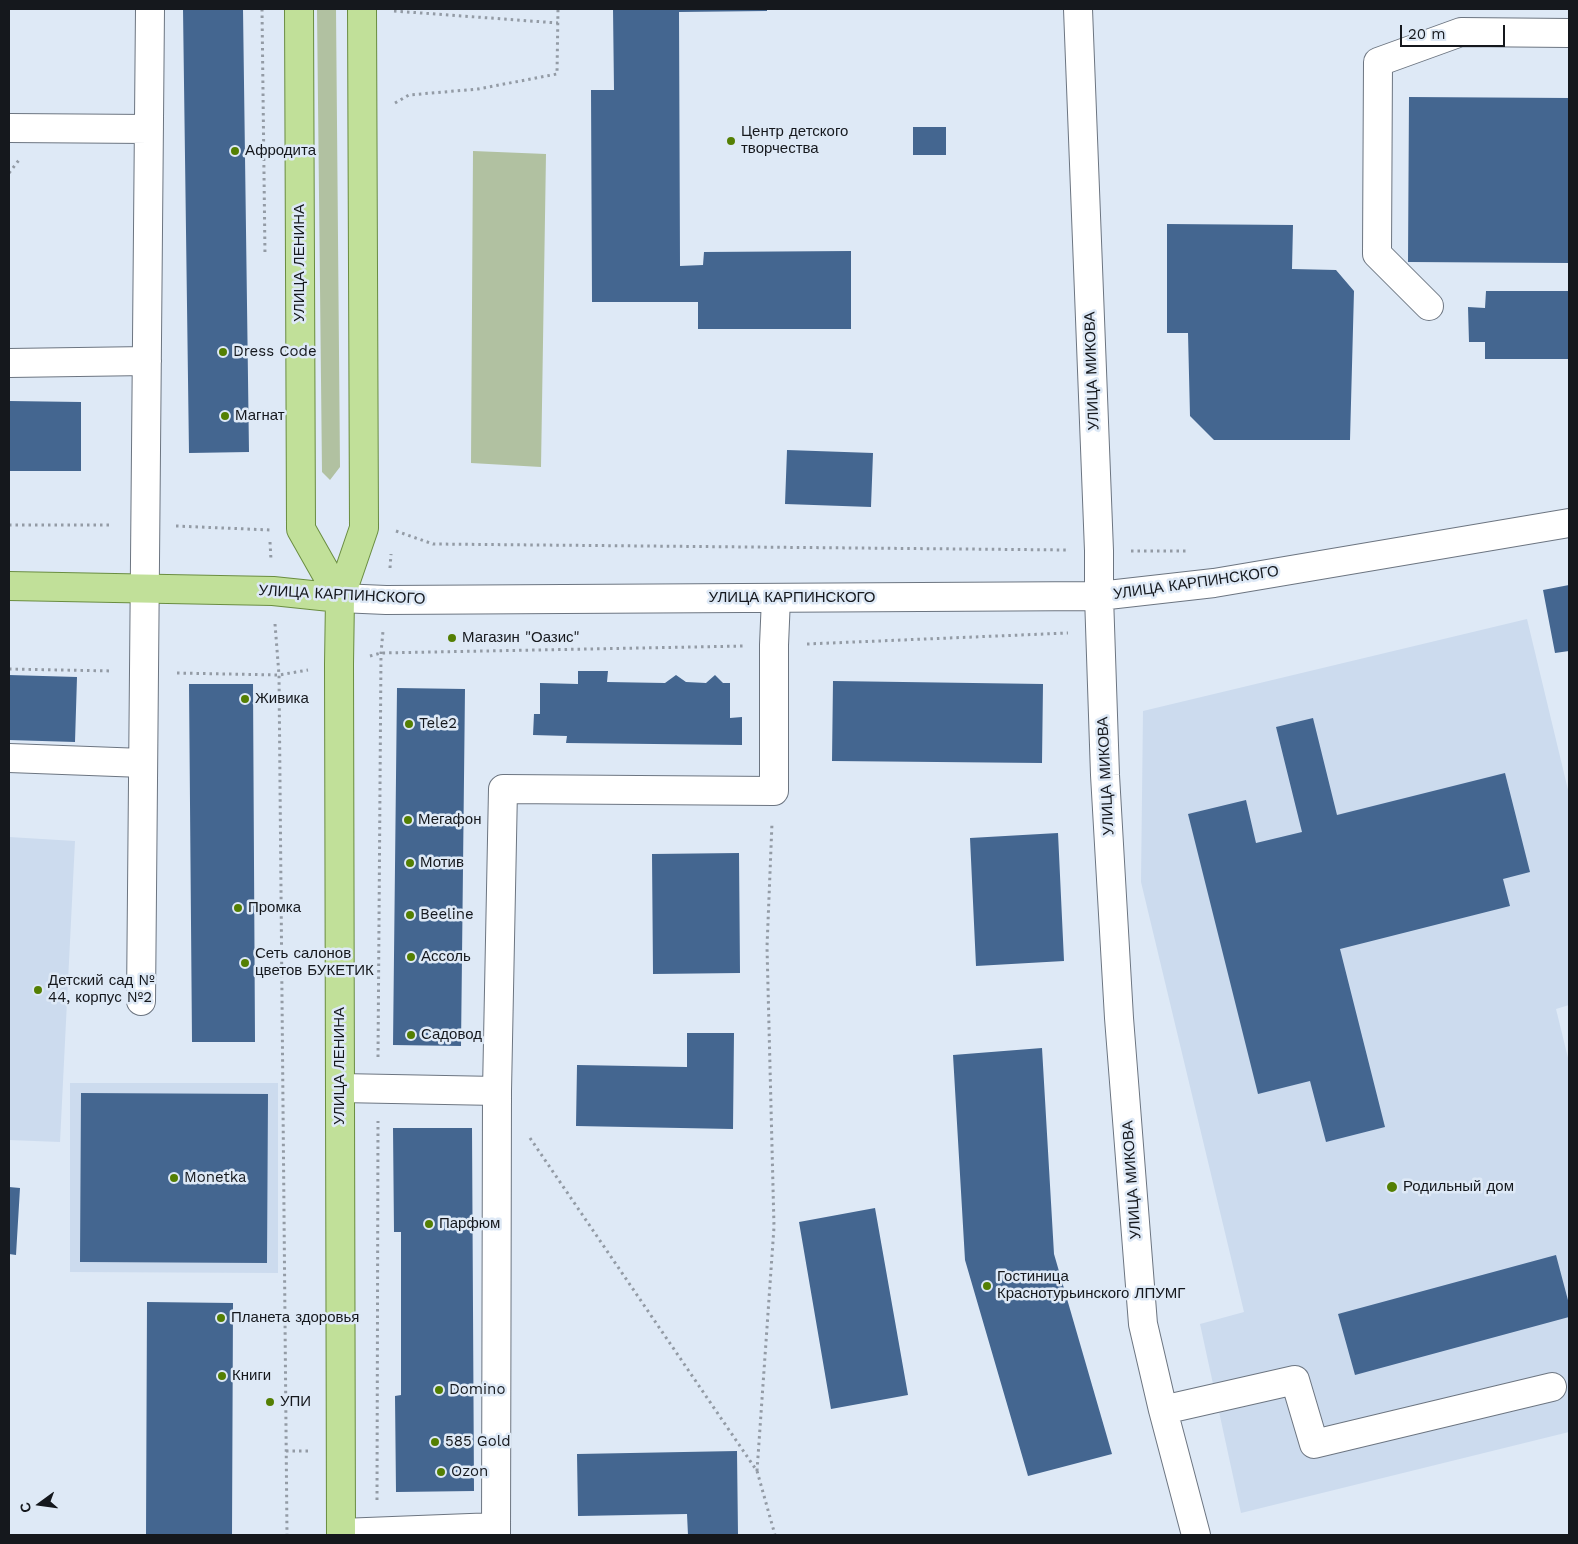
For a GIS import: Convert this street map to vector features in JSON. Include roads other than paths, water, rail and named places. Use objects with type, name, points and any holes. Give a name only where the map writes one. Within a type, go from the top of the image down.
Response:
[{"type":"main road","name":"УЛИЦА ЛЕНИНА","points":[[300,9],[301,528],[340,598]]},
{"type":"main road","name":"УЛИЦА ЛЕНИНА","points":[[341,1534],[340,598],[364,528],[374,10]]},
{"type":"main road","name":"УЛИЦА КАРПИНСКОГО","points":[[9,586],[273,590],[340,598]]},
{"type":"street","points":[[140,1001],[150,9]]},
{"type":"street","name":"УЛИЦА МИКОВА","points":[[1078,9],[1099,551],[1105,775],[1119,1008],[1143,1324],[1163,1410],[1196,1535]]},
{"type":"street","points":[[1429,306],[1377,254],[1378,62],[1461,32],[1569,33]]},
{"type":"street","points":[[9,128],[148,129]]},
{"type":"street","points":[[9,363],[147,361]]},
{"type":"street","name":"УЛИЦА КАРПИНСКОГО","points":[[340,598],[386,600],[1099,596],[1214,583],[1569,523]]},
{"type":"street","points":[[341,1534],[496,1531],[497,1091],[503,789],[774,791],[774,645],[776,598]]},
{"type":"street","points":[[9,758],[143,763]]},
{"type":"street","points":[[340,1088],[497,1091]]},
{"type":"street","points":[[1163,1410],[1295,1380],[1314,1444],[1552,1387]]},
{"type":"place","name":"Центр детского творчества","points":[[731,141]]},
{"type":"place","name":"Афродита","points":[[235,151]]},
{"type":"place","name":"Dress Code","points":[[223,352]]},
{"type":"place","name":"Магнат","points":[[225,416]]},
{"type":"place","name":"Магазин \"Оазис\"","points":[[452,638]]},
{"type":"place","name":"Живика","points":[[245,699]]},
{"type":"place","name":"Tele2","points":[[409,724]]},
{"type":"place","name":"Мегафон","points":[[408,820]]},
{"type":"place","name":"Мотив","points":[[410,863]]},
{"type":"place","name":"Промка","points":[[238,908]]},
{"type":"place","name":"Beeline","points":[[410,915]]},
{"type":"place","name":"Ассоль","points":[[411,957]]},
{"type":"place","name":"Сеть салонов цветов БУКЕТИК","points":[[245,963]]},
{"type":"place","name":"Детский сад № 44, корпус №2","points":[[38,990]]},
{"type":"place","name":"Садовод","points":[[411,1035]]},
{"type":"place","name":"Monetka","points":[[174,1178]]},
{"type":"place","name":"Родильный дом","points":[[1392,1187]]},
{"type":"place","name":"Парфюм","points":[[429,1224]]},
{"type":"place","name":"Гостиница Краснотурьинского ЛПУМГ","points":[[987,1286]]},
{"type":"place","name":"Планета здоровья","points":[[221,1318]]},
{"type":"place","name":"Книги","points":[[222,1376]]},
{"type":"place","name":"Domino","points":[[439,1390]]},
{"type":"place","name":"УПИ","points":[[270,1402]]},
{"type":"place","name":"585 Gold","points":[[435,1442]]},
{"type":"place","name":"Ozon","points":[[441,1472]]}]
